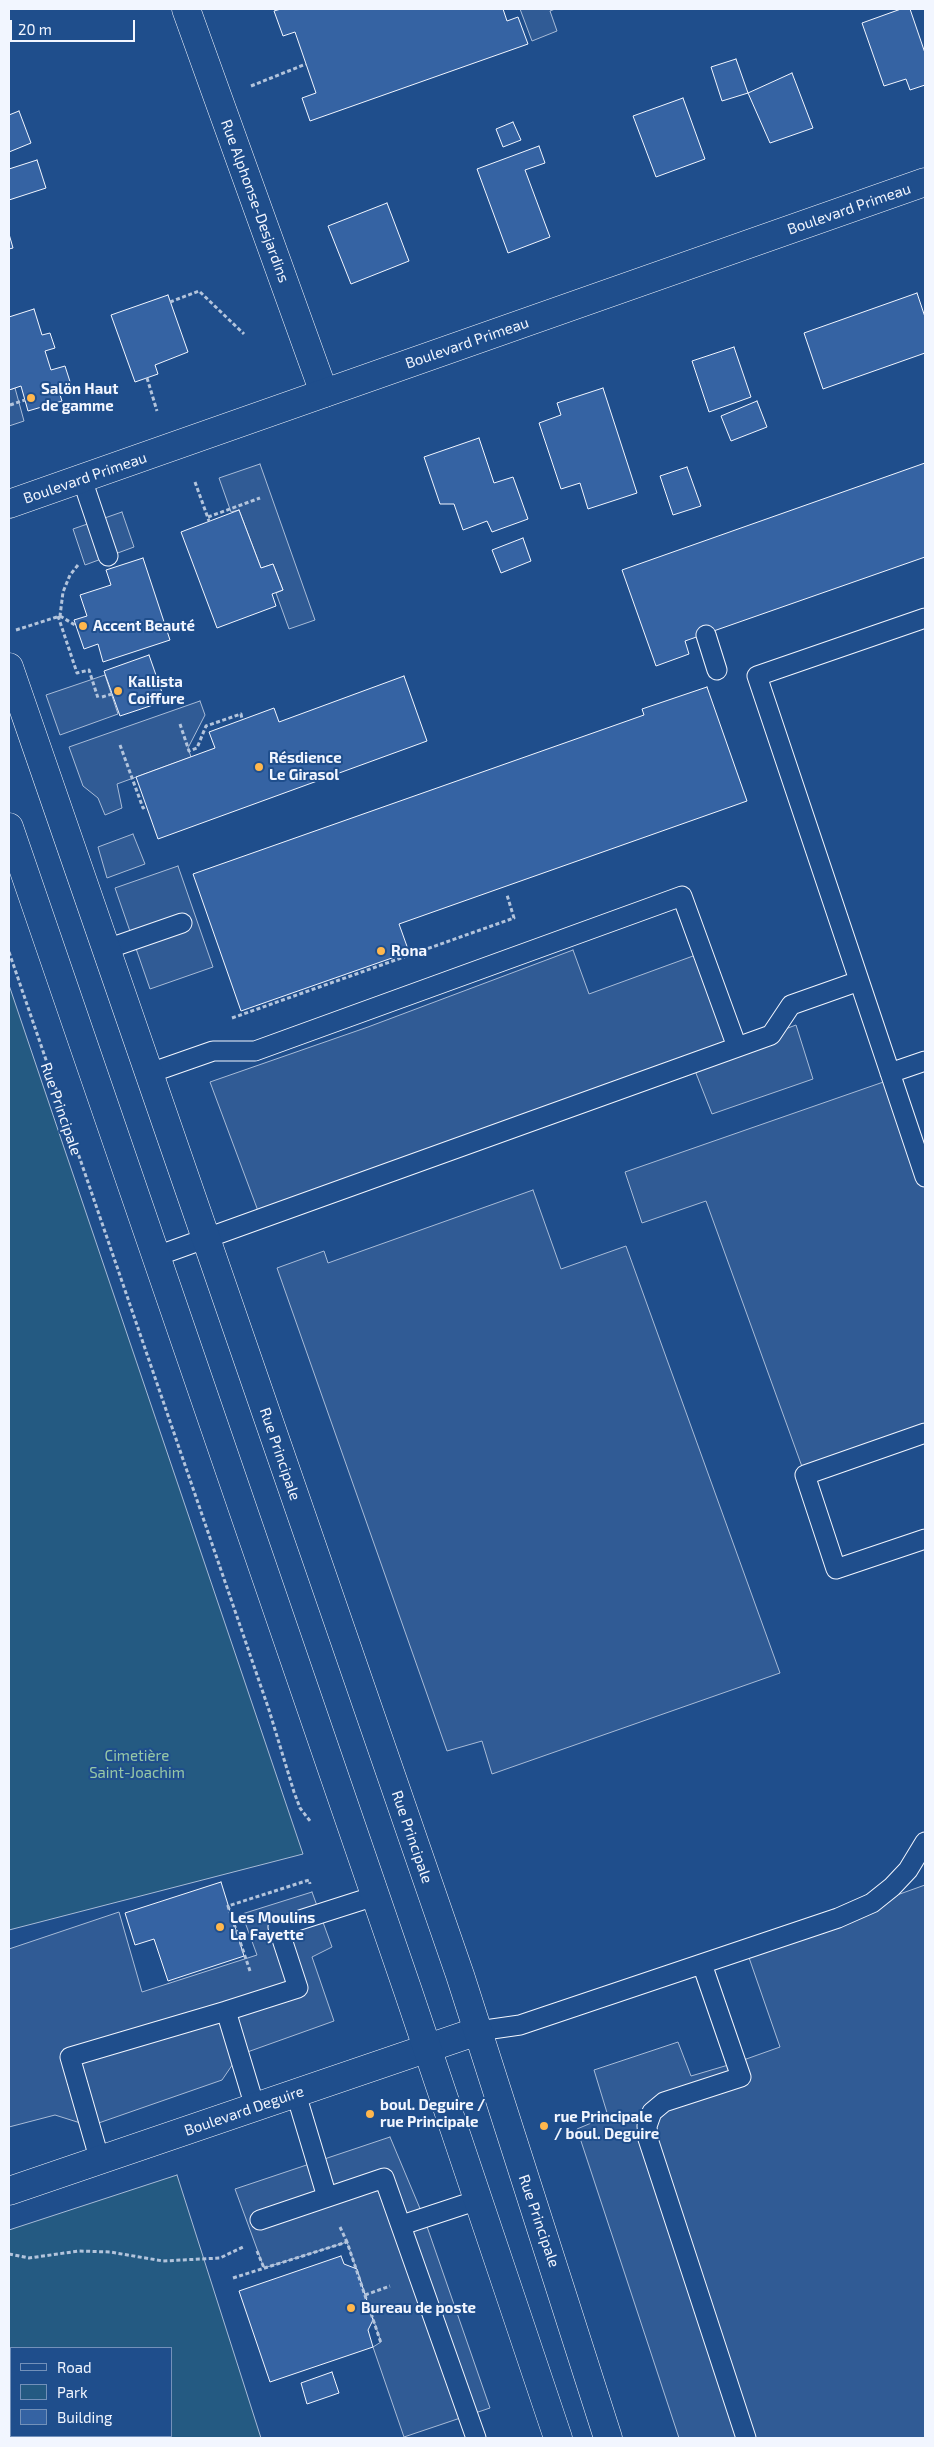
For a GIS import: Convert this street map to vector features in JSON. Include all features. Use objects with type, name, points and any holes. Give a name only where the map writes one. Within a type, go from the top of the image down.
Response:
[{"type":"street","name":"Rue Alphonse-Desjardins","points":[[186,9],[324,393]]},
{"type":"street","name":"Boulevard Primeau","points":[[9,504],[925,182]]},
{"type":"street","name":"Rue Principale","points":[[9,667],[207,1238],[478,2031],[608,2438]]},
{"type":"street","points":[[9,826],[428,2048],[558,2438]]},
{"type":"street","name":"Boulevard Deguire","points":[[9,2191],[478,2031]]},
{"type":"lane","points":[[82,479],[108,556]]},
{"type":"lane","points":[[925,618],[757,676],[925,1177]]},
{"type":"lane","points":[[706,634],[717,670]]},
{"type":"lane","points":[[150,1073],[213,1051],[256,1051],[682,896],[736,1047]]},
{"type":"lane","points":[[107,949],[182,923]]},
{"type":"lane","points":[[157,1256],[771,1035],[790,1005],[859,981]]},
{"type":"lane","points":[[890,1073],[925,1061]]},
{"type":"lane","points":[[925,1433],[805,1475],[836,1569],[925,1539]]},
{"type":"lane","points":[[478,2031],[520,2025],[838,1918],[872,1903],[908,1870],[925,1842]]},
{"type":"lane","points":[[100,2161],[70,2057],[298,1988],[278,1927],[375,1896]]},
{"type":"lane","points":[[702,1964],[741,2077],[664,2102],[652,2112],[647,2126],[648,2139],[746,2438]]},
{"type":"lane","points":[[226,2011],[256,2107]]},
{"type":"lane","points":[[296,2094],[328,2197]]},
{"type":"lane","points":[[260,2220],[384,2178],[476,2438]]},
{"type":"lane","points":[[402,2226],[478,2200]]},
{"type":"path","points":[[218,99],[306,64]]},
{"type":"path","points":[[170,302],[199,291],[244,334]]},
{"type":"path","points":[[147,378],[157,412]]},
{"type":"path","points":[[10,405],[25,400]]},
{"type":"path","points":[[194,482],[208,519],[260,498]]},
{"type":"path","points":[[77,556],[80,563],[70,575],[63,592],[59,616],[77,673],[89,670],[98,698]]},
{"type":"path","points":[[16,630],[59,616],[76,625]]},
{"type":"path","points":[[102,697],[112,694]]},
{"type":"path","points":[[180,724],[189,751],[197,748],[206,726],[241,714],[242,719]]},
{"type":"path","points":[[120,745],[143,808],[146,806]]},
{"type":"path","points":[[229,1019],[514,918],[507,895]]},
{"type":"path","name":"Rue Principale","points":[[9,952],[269,1710],[294,1792],[300,1808],[310,1820],[315,1822]]},
{"type":"path","points":[[233,1920],[244,1956]]},
{"type":"path","points":[[9,2254],[29,2258],[79,2251],[110,2252],[163,2261],[220,2258],[238,2251],[253,2239],[260,2220]]},
{"type":"path","points":[[233,2278],[347,2242],[381,2343]]},
{"type":"green space","name":"Cimetière Saint-Joachim","points":[[9,985],[303,1854],[9,1930]]},
{"type":"green space","points":[[177,2175],[261,2438],[13,2438],[172,2437],[172,2347],[10,2347],[10,2426],[9,2230]]},
{"type":"shaded area","points":[[520,9],[555,9],[550,11],[557,31],[532,41]]},
{"type":"shaded area","points":[[15,388],[24,421],[9,426],[9,390]]},
{"type":"shaded area","points":[[260,464],[315,620],[289,629],[276,593],[283,590],[273,564],[261,568],[239,510],[231,512],[219,478]]},
{"type":"shaded area","points":[[122,512],[134,547],[85,565],[73,529]]},
{"type":"shaded area","points":[[105,675],[118,714],[60,735],[46,695]]},
{"type":"shaded area","points":[[200,701],[205,715],[188,748],[191,757],[117,784],[122,808],[105,815],[98,798],[83,786],[69,747]]},
{"type":"shaded area","points":[[133,834],[145,864],[107,878],[98,847]]},
{"type":"shaded area","points":[[178,866],[213,967],[150,989],[115,888]]},
{"type":"shaded area","points":[[573,950],[589,994],[704,952],[737,1047],[796,1025],[813,1079],[712,1114],[692,1063],[261,1219],[210,1082],[368,1027]]},
{"type":"shaded area","points":[[892,1079],[925,1177],[925,1433],[805,1475],[706,1201],[642,1223],[625,1172]]},
{"type":"shaded area","points":[[533,1190],[561,1269],[626,1246],[780,1673],[492,1774],[482,1741],[447,1751],[277,1268],[324,1251],[328,1263]]},
{"type":"shaded area","points":[[925,1885],[925,2438],[679,2438],[577,2129],[608,2116],[594,2070],[678,2042],[691,2076],[780,2047],[746,1949]]},
{"type":"shaded area","points":[[312,1892],[332,1947],[312,1957],[334,2021],[239,2055],[222,2080],[90,2126],[55,2115],[9,2127],[9,1949],[119,1912],[142,1992],[257,1955],[242,1914]]},
{"type":"shaded area","points":[[390,2137],[424,2218],[490,2408],[404,2437],[373,2347],[381,2342],[347,2242],[264,2268],[235,2189]]},
{"type":"building","points":[[281,9],[503,9],[507,21],[518,17],[528,44],[310,121],[302,98],[316,93],[295,32],[283,36],[274,11]]},
{"type":"building","points":[[901,9],[910,9],[925,53],[925,85],[910,90],[906,79],[884,86],[862,23]]},
{"type":"building","points":[[736,59],[748,93],[722,101],[711,67]]},
{"type":"building","points":[[792,73],[813,128],[770,143],[748,93]]},
{"type":"building","points":[[683,98],[705,159],[656,177],[633,116]]},
{"type":"building","points":[[19,111],[31,143],[9,152],[9,115]]},
{"type":"building","points":[[513,122],[521,140],[503,147],[496,129]]},
{"type":"building","points":[[539,146],[545,163],[525,170],[550,237],[508,253],[477,169]]},
{"type":"building","points":[[37,160],[46,188],[9,200],[9,169]]},
{"type":"building","points":[[387,203],[409,261],[351,284],[328,226]]},
{"type":"building","points":[[9,234],[13,248],[9,249]]},
{"type":"building","points":[[917,293],[925,317],[925,353],[823,389],[804,333]]},
{"type":"building","points":[[168,295],[188,352],[155,365],[158,374],[135,382],[111,315]]},
{"type":"building","points":[[34,309],[42,335],[50,333],[55,348],[45,351],[51,370],[65,366],[73,391],[60,395],[62,401],[28,411],[21,386],[9,390],[9,317]]},
{"type":"building","points":[[734,347],[751,397],[709,412],[692,361]]},
{"type":"building","points":[[603,388],[637,493],[588,509],[580,483],[561,489],[539,423],[561,415],[557,403]]},
{"type":"building","points":[[757,401],[767,427],[731,441],[721,416]]},
{"type":"building","points":[[479,438],[494,483],[513,477],[528,519],[492,532],[487,521],[463,530],[454,504],[440,504],[424,457]]},
{"type":"building","points":[[925,463],[925,557],[685,641],[689,654],[656,666],[622,570]]},
{"type":"building","points":[[687,467],[701,506],[673,515],[660,476]]},
{"type":"building","points":[[239,510],[261,568],[273,564],[283,590],[272,594],[276,606],[217,628],[181,532]]},
{"type":"building","points":[[523,538],[531,561],[501,573],[492,550]]},
{"type":"building","points":[[143,558],[170,640],[103,662],[98,644],[84,649],[74,620],[87,616],[80,595],[111,585],[106,570]]},
{"type":"building","points":[[149,655],[165,701],[120,716],[104,671]]},
{"type":"building","name":"Résdience Le Girasol","points":[[404,676],[427,741],[158,839],[136,777],[215,748],[209,732],[274,708],[279,722]]},
{"type":"building","points":[[707,687],[747,801],[399,924],[409,952],[241,1011],[193,874],[644,715],[642,709]]},
{"type":"building","points":[[221,1882],[244,1956],[168,1981],[154,1939],[135,1945],[125,1913]]},
{"type":"building","points":[[341,2256],[344,2264],[357,2269],[373,2320],[368,2330],[373,2347],[270,2382],[239,2291]]},
{"type":"building","points":[[332,2372],[339,2393],[307,2404],[301,2383]]},
{"type":"place","name":"Salön Haut de gamme","points":[[31,398]]},
{"type":"place","name":"Accent Beauté","points":[[83,626]]},
{"type":"place","name":"Kallista Coiffure","points":[[118,691]]},
{"type":"place","name":"Résdience Le Girasol","points":[[259,767]]},
{"type":"place","name":"Rona","points":[[381,951]]},
{"type":"place","name":"Les Moulins La Fayette","points":[[220,1927]]},
{"type":"place","name":"boul. Deguire / rue Principale","points":[[370,2114]]},
{"type":"place","name":"rue Principale / boul. Deguire","points":[[544,2126]]},
{"type":"place","name":"Bureau de poste","points":[[351,2308]]}]
